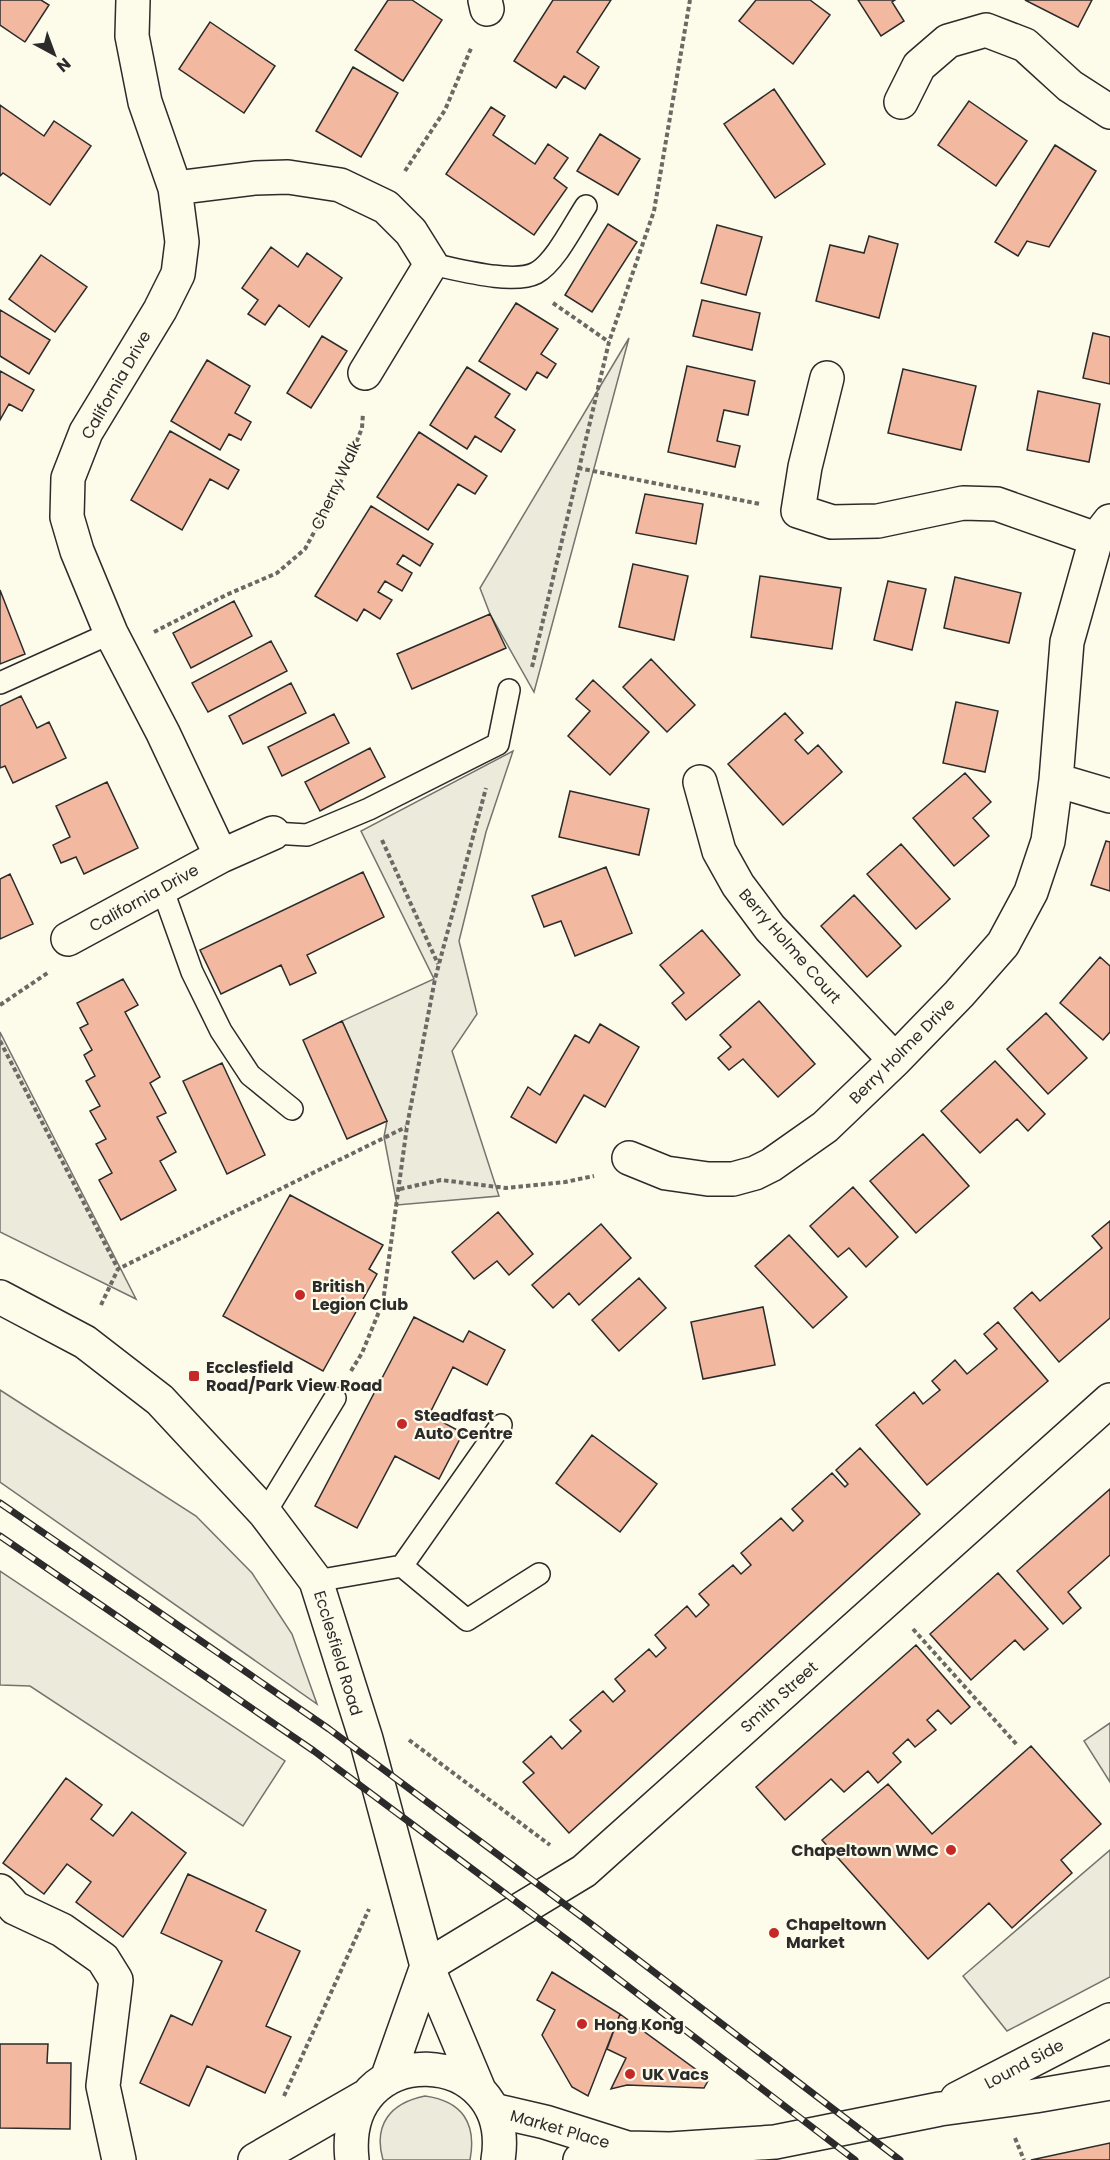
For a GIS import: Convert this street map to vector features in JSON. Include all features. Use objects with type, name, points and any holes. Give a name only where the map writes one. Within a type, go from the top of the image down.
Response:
[{"type":"street","name":"California Drive","points":[[133,0],[132,36],[145,102],[175,188],[182,242],[178,274],[160,310],[86,432],[68,478],[67,517],[73,540],[114,639],[163,733],[221,856]]},
{"type":"street","points":[[901,102],[919,66],[948,41],[986,30],[1025,45],[1070,86],[1110,112]]},
{"type":"street","points":[[175,188],[255,178],[288,177],[340,185],[386,207],[411,232],[431,264],[365,373]]},
{"type":"street","points":[[827,378],[798,511],[832,522],[878,520],[963,503],[998,504],[1103,530]]},
{"type":"street","name":"Berry Holme Drive","points":[[629,1158],[666,1173],[708,1179],[733,1179],[755,1173],[771,1165],[825,1127],[895,1060],[959,994],[1003,944],[1031,892],[1048,841],[1056,780],[1067,642],[1103,530]]},
{"type":"street","points":[[1056,780],[1110,796]]},
{"type":"street","name":"Berry Holme Court","points":[[700,782],[719,850],[738,885],[770,928],[895,1060]]},
{"type":"street","name":"California Drive","points":[[68,939],[221,856],[273,833]]},
{"type":"street","name":"Ecclesfield Road","points":[[0,1297],[85,1342],[166,1405],[265,1513],[316,1581],[366,1739],[427,1966],[499,2128],[501,2147],[498,2160]]},
{"type":"street","name":"Smith Street","points":[[427,1966],[584,1871],[1110,1400]]},
{"type":"street","points":[[0,1891],[15,1908],[62,1930],[103,1959],[116,1980],[103,2086],[119,2160]]},
{"type":"street","points":[[352,2160],[350,2140],[355,2116],[377,2087],[427,1966]]},
{"type":"street","name":"Lound Side","points":[[939,2109],[1110,2020]]},
{"type":"street","name":"Market Place","points":[[255,2160],[377,2087],[410,2070],[435,2068],[459,2076],[486,2100],[545,2122],[628,2148],[670,2154],[760,2144],[847,2128]]},
{"type":"street","name":"Lound Side","points":[[847,2128],[939,2109],[1110,2083]]},
{"type":"street","name":"Market Place","points":[[580,2160],[628,2148]]},
{"type":"lane","points":[[431,264],[518,278],[537,272],[554,256],[586,206]]},
{"type":"lane","points":[[0,683],[114,639]]},
{"type":"lane","points":[[273,833],[307,835],[369,809],[498,744],[509,690]]},
{"type":"lane","points":[[162,888],[192,972],[221,1031],[250,1075],[292,1109]]},
{"type":"lane","points":[[265,1513],[335,1398]]},
{"type":"lane","points":[[316,1581],[402,1566],[501,1425]]},
{"type":"lane","points":[[402,1566],[467,1620],[539,1574]]},
{"type":"path","points":[[509,690],[531,668],[609,342],[654,211],[690,0]]},
{"type":"path","points":[[386,207],[412,159],[446,110],[486,5]]},
{"type":"path","points":[[518,278],[609,342]]},
{"type":"path","name":"Cherry Walk","points":[[114,639],[154,632],[226,595],[277,573],[305,549],[339,486],[362,428],[365,373]]},
{"type":"path","points":[[579,468],[798,511]]},
{"type":"path","points":[[335,1398],[362,1353],[384,1302],[407,1126],[438,964],[498,744]]},
{"type":"path","points":[[369,809],[438,964]]},
{"type":"path","points":[[0,1005],[68,959],[68,939]]},
{"type":"path","points":[[0,1041],[118,1269]]},
{"type":"path","points":[[85,1342],[118,1269],[407,1126]]},
{"type":"path","points":[[400,1189],[441,1180],[506,1188],[565,1182],[622,1170],[629,1158]]},
{"type":"path","points":[[887,1600],[1018,1746]]},
{"type":"path","points":[[366,1739],[403,1735],[584,1871]]},
{"type":"path","points":[[279,2107],[396,1851]]},
{"type":"shaded area","points":[[629,338],[534,692],[490,614],[480,588]]},
{"type":"shaded area","points":[[513,751],[486,832],[459,941],[477,1014],[452,1051],[499,1196],[397,1205],[384,1137],[387,1121],[342,1021],[434,979],[361,831]]},
{"type":"shaded area","points":[[0,1032],[136,1299],[0,1232]]},
{"type":"shaded area","points":[[0,1390],[196,1516],[252,1573],[292,1634],[317,1704],[0,1482]]},
{"type":"shaded area","points":[[0,1571],[285,1761],[243,1826],[30,1686],[0,1685]]},
{"type":"shaded area","points":[[1110,1723],[1110,1782],[1084,1741]]},
{"type":"shaded area","points":[[1110,1850],[1110,1977],[1007,2031],[963,1976]]},
{"type":"shaded area","points":[[425,2096],[449,2103],[464,2116],[471,2135],[470,2160],[383,2160],[380,2136],[387,2118],[402,2104]]},
{"type":"building","points":[[0,0],[41,0],[49,5],[25,42],[0,25]]},
{"type":"building","points":[[388,0],[412,0],[442,20],[403,81],[355,50]]},
{"type":"building","points":[[553,0],[611,0],[577,52],[599,67],[585,89],[564,76],[556,88],[514,61]]},
{"type":"building","points":[[756,0],[810,0],[830,15],[793,64],[739,21]]},
{"type":"building","points":[[858,0],[895,0],[892,2],[904,21],[881,36]]},
{"type":"building","points":[[1025,0],[1092,0],[1078,27]]},
{"type":"building","points":[[210,22],[275,66],[244,113],[179,69]]},
{"type":"building","points":[[353,67],[398,93],[361,157],[316,131]]},
{"type":"building","points":[[774,89],[825,164],[775,198],[724,124]]},
{"type":"building","points":[[969,101],[1027,141],[996,186],[938,145]]},
{"type":"building","points":[[0,105],[44,136],[54,121],[91,146],[50,205],[3,173],[0,176]]},
{"type":"building","points":[[491,107],[505,116],[493,135],[535,164],[548,144],[568,158],[554,178],[567,188],[534,235],[446,174]]},
{"type":"building","points":[[600,134],[640,159],[618,195],[577,171]]},
{"type":"building","points":[[1055,145],[1096,171],[1049,247],[1027,241],[1018,256],[995,242]]},
{"type":"building","points":[[608,224],[637,242],[592,312],[565,295]]},
{"type":"building","points":[[717,225],[762,237],[746,295],[701,283]]},
{"type":"building","points":[[869,236],[898,244],[879,318],[816,301],[830,245],[864,253]]},
{"type":"building","points":[[271,247],[298,267],[307,253],[342,278],[309,327],[279,305],[265,325],[248,314],[258,300],[242,288]]},
{"type":"building","points":[[41,255],[87,287],[55,332],[9,299]]},
{"type":"building","points":[[702,300],[760,313],[752,350],[693,336]]},
{"type":"building","points":[[516,303],[558,329],[541,354],[556,364],[547,378],[537,372],[526,390],[479,361]]},
{"type":"building","points":[[0,310],[50,340],[29,374],[0,356]]},
{"type":"building","points":[[1093,333],[1110,337],[1110,384],[1083,378]]},
{"type":"building","points":[[322,336],[347,351],[311,408],[287,393]]},
{"type":"building","points":[[207,360],[250,386],[235,413],[251,422],[241,440],[229,434],[220,450],[171,421]]},
{"type":"building","points":[[687,366],[755,381],[748,415],[724,410],[717,441],[740,446],[735,467],[668,452]]},
{"type":"building","points":[[467,367],[510,394],[495,417],[515,430],[501,452],[475,436],[467,449],[430,425]]},
{"type":"building","points":[[903,369],[976,386],[961,450],[888,433]]},
{"type":"building","points":[[0,371],[34,390],[22,411],[9,404],[0,420]]},
{"type":"building","points":[[1038,391],[1100,404],[1089,462],[1027,450]]},
{"type":"building","points":[[170,431],[239,470],[228,489],[210,479],[182,530],[131,500]]},
{"type":"building","points":[[419,432],[487,476],[475,494],[458,484],[428,530],[377,497]]},
{"type":"building","points":[[645,494],[703,504],[696,544],[636,533]]},
{"type":"building","points":[[371,506],[433,544],[420,566],[403,555],[397,564],[412,573],[402,591],[385,581],[378,592],[392,600],[380,619],[364,609],[357,621],[315,596]]},
{"type":"building","points":[[633,564],[688,576],[674,640],[619,627]]},
{"type":"building","points":[[760,576],[841,588],[832,649],[751,637]]},
{"type":"building","points":[[955,577],[1021,593],[1009,643],[944,628]]},
{"type":"building","points":[[888,581],[926,589],[912,650],[874,640]]},
{"type":"building","points":[[0,590],[25,654],[0,664]]},
{"type":"building","points":[[234,601],[252,636],[191,668],[173,633]]},
{"type":"building","points":[[490,614],[506,648],[412,689],[397,654]]},
{"type":"building","points":[[271,641],[287,671],[208,712],[192,683]]},
{"type":"building","points":[[651,659],[695,705],[667,732],[623,687]]},
{"type":"building","points":[[593,680],[649,732],[610,775],[568,736],[590,711],[576,699]]},
{"type":"building","points":[[291,683],[306,713],[243,744],[229,716]]},
{"type":"building","points":[[21,696],[37,728],[49,722],[66,758],[13,783],[5,766],[0,768],[0,706]]},
{"type":"building","points":[[956,702],[998,711],[985,772],[943,763]]},
{"type":"building","points":[[785,713],[803,733],[795,740],[808,754],[818,745],[842,772],[783,825],[728,764]]},
{"type":"building","points":[[334,714],[349,743],[282,776],[268,747]]},
{"type":"building","points":[[370,748],[385,777],[320,811],[305,782]]},
{"type":"building","points":[[965,773],[991,802],[973,818],[989,836],[954,866],[913,818]]},
{"type":"building","points":[[107,782],[138,848],[84,874],[76,857],[61,863],[53,845],[70,837],[56,806]]},
{"type":"building","points":[[570,791],[649,809],[639,855],[559,837]]},
{"type":"building","points":[[1106,841],[1110,842],[1110,891],[1091,885]]},
{"type":"building","points":[[901,844],[950,899],[916,929],[867,874]]},
{"type":"building","points":[[606,867],[632,933],[575,956],[561,921],[544,927],[532,896]]},
{"type":"building","points":[[363,872],[384,917],[307,955],[316,973],[290,985],[281,965],[221,994],[200,950]]},
{"type":"building","points":[[10,874],[33,924],[0,939],[0,879]]},
{"type":"building","points":[[854,895],[901,946],[867,977],[821,926]]},
{"type":"building","points":[[702,930],[740,975],[686,1020],[672,1003],[684,993],[660,965]]},
{"type":"building","points":[[1100,957],[1110,966],[1110,1032],[1103,1040],[1060,1003]]},
{"type":"building","points":[[123,979],[138,1005],[125,1012],[160,1077],[150,1083],[166,1113],[157,1117],[176,1152],[160,1161],[176,1190],[121,1220],[99,1180],[112,1173],[96,1144],[106,1139],[90,1111],[100,1106],[86,1081],[95,1076],[84,1055],[92,1050],[80,1028],[88,1024],[77,1003]]},
{"type":"building","points":[[759,1001],[815,1064],[778,1097],[743,1059],[729,1070],[718,1058],[731,1047],[720,1035]]},
{"type":"building","points":[[1046,1013],[1087,1058],[1048,1094],[1007,1049]]},
{"type":"building","points":[[342,1021],[387,1121],[347,1139],[303,1040]]},
{"type":"building","points":[[600,1024],[639,1047],[605,1107],[584,1095],[556,1143],[511,1117],[528,1087],[540,1095],[575,1035],[589,1043]]},
{"type":"building","points":[[995,1061],[1045,1114],[1028,1131],[1017,1119],[980,1153],[941,1111]]},
{"type":"building","points":[[222,1063],[265,1155],[227,1174],[183,1081]]},
{"type":"building","points":[[923,1134],[969,1186],[916,1233],[870,1181]]},
{"type":"building","points":[[853,1187],[898,1237],[866,1267],[849,1248],[838,1257],[810,1226]]},
{"type":"building","name":"British Legion Club","points":[[290,1195],[383,1245],[369,1269],[377,1274],[323,1371],[223,1316]]},
{"type":"building","points":[[498,1212],[533,1254],[509,1275],[497,1261],[474,1279],[452,1252]]},
{"type":"building","points":[[1110,1221],[1110,1318],[1059,1362],[1014,1308],[1032,1292],[1040,1301],[1102,1248],[1092,1236]]},
{"type":"building","points":[[601,1224],[631,1258],[579,1305],[569,1293],[553,1308],[532,1285]]},
{"type":"building","points":[[789,1235],[847,1297],[813,1328],[755,1266]]},
{"type":"building","points":[[639,1278],[666,1308],[619,1351],[592,1320]]},
{"type":"building","points":[[763,1307],[775,1365],[703,1379],[691,1322]]},
{"type":"building","name":"Steadfast Auto Centre","points":[[414,1317],[463,1342],[469,1331],[505,1350],[487,1385],[453,1367],[429,1415],[463,1433],[439,1479],[395,1456],[357,1528],[315,1506]]},
{"type":"building","points":[[998,1322],[1048,1381],[927,1485],[876,1425],[914,1392],[923,1404],[940,1390],[932,1381],[955,1360],[967,1374],[997,1349],[984,1334]]},
{"type":"building","points":[[592,1435],[657,1484],[620,1532],[556,1483]]},
{"type":"building","points":[[860,1448],[920,1514],[569,1833],[523,1782],[534,1773],[523,1762],[551,1736],[562,1749],[581,1731],[570,1720],[603,1691],[613,1702],[625,1691],[615,1679],[649,1649],[656,1657],[666,1648],[655,1635],[687,1606],[696,1617],[709,1605],[699,1594],[733,1565],[741,1574],[751,1565],[741,1553],[781,1518],[793,1531],[803,1521],[792,1509],[832,1473],[845,1487],[848,1484],[836,1470]]},
{"type":"building","points":[[1110,1489],[1110,1555],[1068,1592],[1081,1608],[1063,1624],[1017,1571]]},
{"type":"building","points":[[998,1573],[1048,1629],[1024,1650],[1015,1640],[971,1680],[930,1634]]},
{"type":"building","points":[[916,1645],[970,1707],[951,1724],[938,1710],[927,1720],[936,1730],[915,1747],[908,1739],[893,1753],[901,1762],[878,1783],[868,1771],[844,1792],[831,1779],[785,1820],[756,1787]]},
{"type":"building","name":"Chapeltown WMC","points":[[1031,1746],[1101,1824],[1061,1860],[1072,1873],[1012,1928],[989,1903],[928,1959],[822,1840],[888,1784],[932,1834]]},
{"type":"building","points":[[66,1778],[102,1805],[91,1819],[113,1836],[132,1812],[186,1853],[123,1937],[76,1902],[91,1882],[67,1864],[44,1894],[3,1863]]},
{"type":"building","points":[[188,1874],[266,1910],[256,1931],[300,1951],[266,2026],[291,2037],[265,2093],[207,2066],[189,2106],[140,2083],[171,2015],[192,2025],[222,1961],[161,1933]]},
{"type":"building","name":"Hong Kong","points":[[552,1972],[620,2014],[588,2096],[572,2087],[542,2035],[555,2010],[537,2000]]},
{"type":"building","points":[[620,2014],[709,2079],[704,2088],[627,2085],[611,2089],[626,2058],[607,2049]]},
{"type":"building","points":[[0,2044],[48,2044],[47,2063],[71,2063],[70,2129],[0,2128]]},
{"type":"building","points":[[1110,2143],[1110,2160],[1031,2160]]},
{"type":"railway","points":[[0,1503],[329,1729],[586,1920],[900,2160]]},
{"type":"railway","points":[[0,1536],[314,1751],[570,1942],[855,2160]]},
{"type":"place","name":"British Legion Club","points":[[300,1295]]},
{"type":"place","name":"Ecclesfield Road/Park View Road","points":[[194,1376]]},
{"type":"place","name":"Steadfast Auto Centre","points":[[402,1424]]},
{"type":"place","name":"Chapeltown WMC","points":[[951,1850]]},
{"type":"place","name":"Chapeltown Market","points":[[774,1933]]},
{"type":"place","name":"Hong Kong","points":[[582,2024]]},
{"type":"place","name":"UK Vacs","points":[[630,2074]]}]
